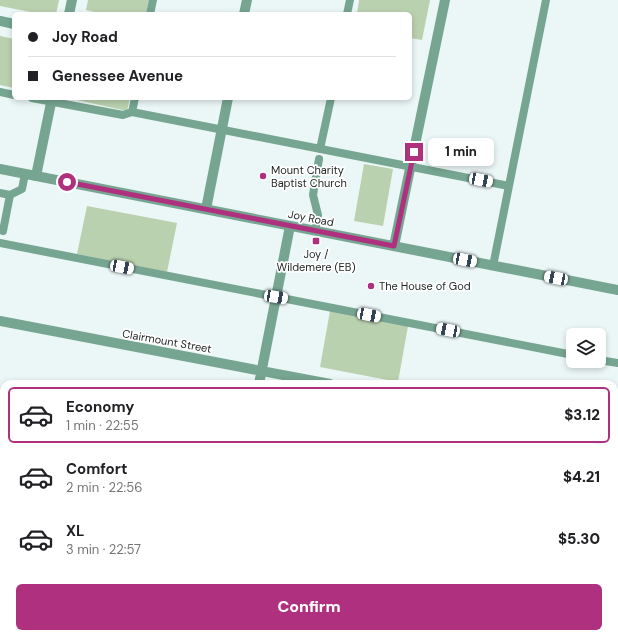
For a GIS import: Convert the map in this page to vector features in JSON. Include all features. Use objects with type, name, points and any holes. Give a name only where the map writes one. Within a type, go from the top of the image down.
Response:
[{"type":"street","points":[[69,12],[72,0]]},
{"type":"street","points":[[244,12],[246,0]]},
{"type":"street","points":[[394,246],[445,0]]},
{"type":"street","points":[[0,21],[12,24]]},
{"type":"street","points":[[36,176],[52,100]]},
{"type":"street","points":[[206,209],[228,100]]},
{"type":"street","name":"Joy Road","points":[[0,169],[618,290]]},
{"type":"street","points":[[260,380],[290,226]]},
{"type":"street","name":"Clairmount Street","points":[[0,321],[309,380]]},
{"type":"lane","points":[[150,12],[153,0]]},
{"type":"lane","points":[[347,12],[350,0]]},
{"type":"lane","points":[[493,266],[546,0]]},
{"type":"lane","points":[[0,92],[12,95]]},
{"type":"lane","points":[[52,100],[123,115],[132,112],[509,186]]},
{"type":"lane","points":[[132,112],[135,100]]},
{"type":"lane","points":[[320,149],[330,100]]},
{"type":"lane","points":[[315,231],[318,215],[313,195],[319,159]]},
{"type":"lane","points":[[0,193],[10,195],[22,189],[25,174]]},
{"type":"lane","points":[[3,232],[10,195]]},
{"type":"lane","points":[[0,242],[566,353]]},
{"type":"lane","points":[[606,361],[618,363]]},
{"type":"green space","points":[[0,0],[59,0],[56,12],[31,12],[0,6]]},
{"type":"green space","points":[[88,0],[149,0],[146,12],[94,12],[86,10]]},
{"type":"green space","points":[[359,0],[430,0],[422,40],[412,38],[412,12],[357,12]]},
{"type":"green space","points":[[0,36],[12,39],[12,88],[0,85]]},
{"type":"green space","points":[[77,100],[130,100],[127,111]]},
{"type":"green space","points":[[364,164],[393,169],[383,226],[354,221]]},
{"type":"green space","points":[[87,206],[177,223],[167,272],[77,254]]},
{"type":"green space","points":[[330,311],[408,326],[398,380],[388,380],[320,367]]},
{"type":"place","name":"Mount Charity Baptist Church","points":[[263,176]]},
{"type":"place","name":"Joy / Wildemere (EB)","points":[[316,241]]},
{"type":"place","name":"The House of God","points":[[371,286]]},
{"type":"route","points":[[67,182],[394,246],[414,152]]}]
